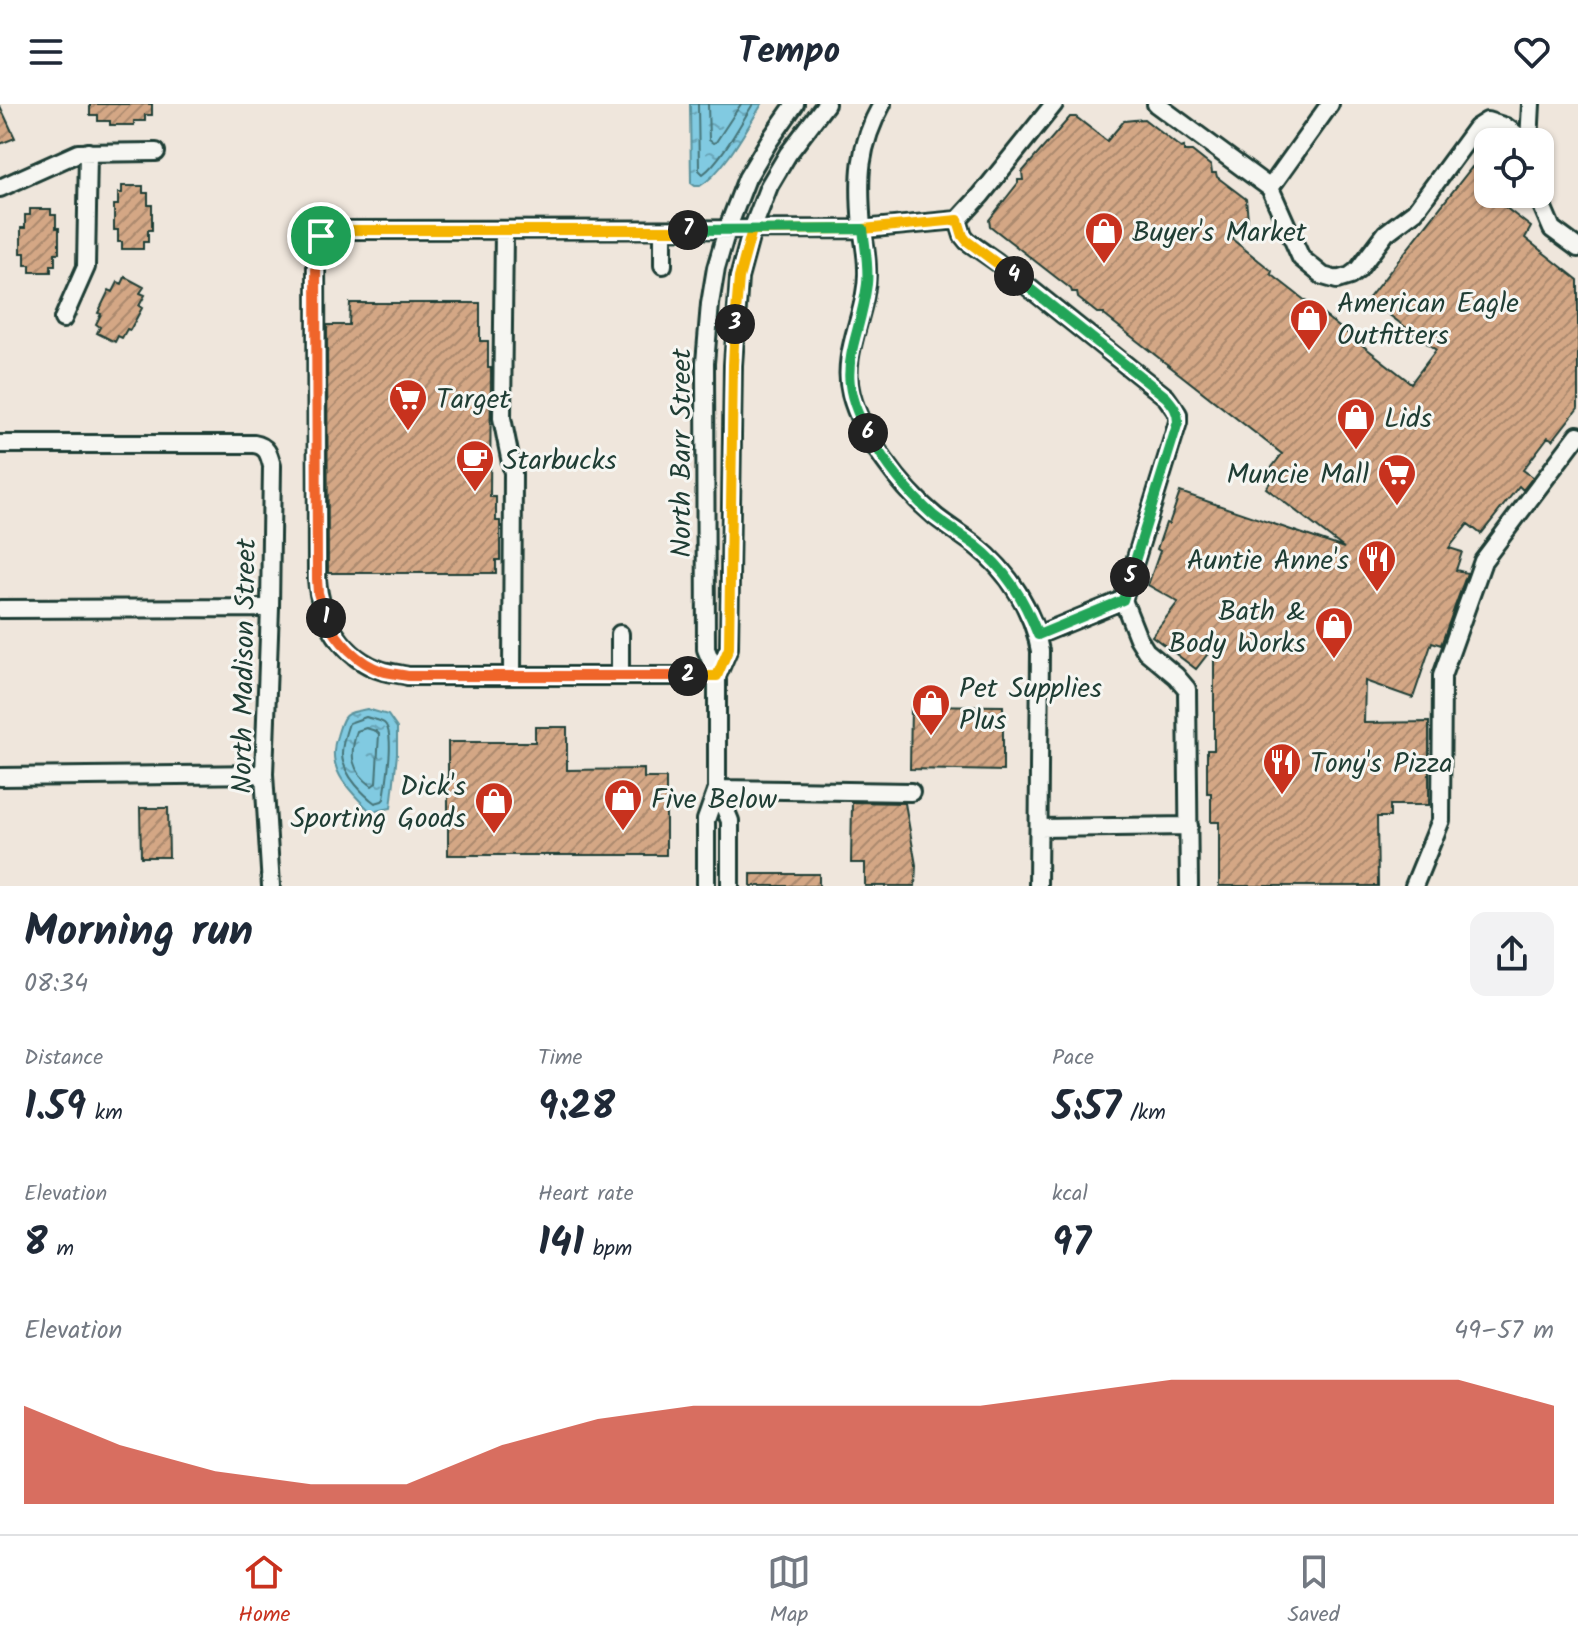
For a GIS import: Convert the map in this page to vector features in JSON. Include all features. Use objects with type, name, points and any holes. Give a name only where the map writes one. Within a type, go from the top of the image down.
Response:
[{"type":"street","name":"North Barr Street","points":[[706,886],[706,820],[717,789],[717,676],[706,649],[705,363],[710,304],[727,230],[747,178],[795,104]]},
{"type":"street","name":"North Barr Street","points":[[717,676],[729,648],[733,365],[741,268],[769,186],[788,154],[826,104]]},
{"type":"street","points":[[882,104],[869,127],[859,174],[867,282],[852,347],[850,391],[856,410],[890,467],[935,516],[977,546],[1007,576],[1028,610],[1038,635],[1038,886]]},
{"type":"street","points":[[717,676],[408,676],[382,671],[365,662],[333,633],[322,610],[317,579],[318,243],[321,236],[335,230],[863,229],[958,220],[1054,104]]},
{"type":"street","points":[[1156,104],[1270,188],[1301,258],[1323,276],[1337,280],[1358,270],[1386,233],[1415,211],[1474,131]]},
{"type":"street","points":[[1270,188],[1330,104]]},
{"type":"street","points":[[1529,128],[1531,104]]},
{"type":"street","points":[[1476,128],[1487,121],[1507,128]]},
{"type":"street","points":[[63,319],[86,267],[88,152]]},
{"type":"street","points":[[0,188],[69,156],[88,152],[156,152]]},
{"type":"street","points":[[1543,208],[1552,229],[1578,248]]},
{"type":"street","points":[[958,220],[967,241],[1162,394],[1178,414],[1123,600],[1146,651],[1187,689],[1189,886]]},
{"type":"street","points":[[504,230],[502,418],[513,473],[512,676]]},
{"type":"street","points":[[663,230],[663,265]]},
{"type":"street","points":[[1414,886],[1441,820],[1442,676],[1483,561],[1578,435]]},
{"type":"street","name":"North Madison Street","points":[[0,444],[254,444],[268,453],[272,466],[264,774],[271,886]]},
{"type":"street","points":[[1038,635],[1123,600]]},
{"type":"street","points":[[0,609],[270,608]]},
{"type":"street","points":[[620,634],[620,676]]},
{"type":"street","points":[[0,777],[264,774]]},
{"type":"street","name":"North Barr Street","points":[[717,789],[730,821],[730,886]]},
{"type":"street","points":[[717,789],[911,792]]},
{"type":"street","points":[[1039,828],[1189,826]]},
{"type":"water","points":[[690,104],[762,104],[718,171],[700,186],[691,183]]},
{"type":"water","points":[[367,709],[388,715],[397,728],[391,808],[371,812],[341,778],[334,759],[334,748],[343,719]]},
{"type":"building","points":[[90,104],[152,104],[152,115],[145,115],[145,121],[134,121],[134,125],[110,125],[110,121],[98,121],[98,115],[90,115]]},
{"type":"building","points":[[0,106],[15,138],[0,144]]},
{"type":"building","name":"Muncie Mall","points":[[1070,117],[1076,117],[1107,141],[1124,121],[1144,119],[1181,148],[1184,147],[1184,151],[1192,151],[1211,166],[1212,173],[1216,173],[1246,199],[1248,219],[1232,239],[1272,271],[1271,274],[1411,383],[1436,350],[1368,299],[1472,167],[1474,208],[1506,208],[1531,227],[1525,238],[1578,280],[1578,408],[1553,440],[1548,437],[1523,470],[1533,477],[1523,490],[1519,486],[1481,534],[1468,524],[1449,548],[1462,552],[1456,570],[1467,573],[1441,645],[1432,642],[1413,698],[1365,681],[1364,723],[1429,722],[1429,805],[1390,805],[1390,817],[1377,817],[1378,886],[1219,886],[1219,822],[1211,822],[1211,793],[1207,793],[1207,750],[1214,750],[1214,646],[1196,669],[1152,636],[1178,602],[1148,585],[1166,523],[1169,524],[1180,492],[1344,548],[1266,488],[1275,476],[1269,471],[1282,454],[1104,313],[1097,313],[1078,298],[1077,292],[1072,292],[990,226],[989,220],[1018,180],[1023,180],[1022,172]]},
{"type":"building","points":[[122,186],[143,186],[143,193],[148,193],[148,205],[152,205],[152,230],[148,230],[148,242],[143,242],[143,249],[122,249],[122,242],[118,242],[118,230],[114,230],[114,205],[118,205],[118,193],[122,193]]},
{"type":"building","points":[[30,209],[51,209],[51,215],[56,215],[59,253],[55,253],[55,265],[51,265],[51,272],[30,272],[30,265],[25,265],[25,253],[21,253],[21,228],[25,228],[25,215],[30,215]]},
{"type":"building","points":[[125,277],[144,287],[140,293],[145,295],[130,330],[127,329],[122,338],[118,336],[115,342],[97,333],[100,327],[96,324],[109,290],[113,292]]},
{"type":"building","name":"Target","points":[[350,303],[480,303],[480,341],[488,341],[488,368],[491,368],[490,497],[496,497],[496,521],[500,521],[500,560],[496,560],[496,573],[328,573],[327,325],[349,325]]},
{"type":"building","points":[[911,705],[1003,706],[1003,771],[910,769]]},
{"type":"building","points":[[535,727],[567,727],[567,770],[644,769],[644,778],[666,778],[666,855],[448,855],[448,742],[535,742]]},
{"type":"building","points":[[852,802],[905,803],[916,865],[915,886],[865,886],[865,863],[851,863]]},
{"type":"building","points":[[140,808],[168,808],[169,857],[141,857]]},
{"type":"building","points":[[751,874],[819,874],[819,886],[751,886]]},
{"type":"place","name":"Buyer's Market","points":[[1104,265]]},
{"type":"place","name":"American Eagle Outfitters","points":[[1309,352]]},
{"type":"place","name":"Target","points":[[408,432]]},
{"type":"place","name":"Lids","points":[[1356,451]]},
{"type":"place","name":"Starbucks","points":[[475,493]]},
{"type":"place","name":"Muncie Mall","points":[[1397,507]]},
{"type":"place","name":"Auntie Anne's","points":[[1377,593]]},
{"type":"place","name":"Bath & Body Works","points":[[1334,660]]},
{"type":"place","name":"Pet Supplies Plus","points":[[931,737]]},
{"type":"place","name":"Tony's Pizza","points":[[1282,796]]},
{"type":"place","name":"Five Below","points":[[623,832]]},
{"type":"place","name":"Dick's Sporting Goods","points":[[494,835]]},
{"type":"route","points":[[321,236],[316,251],[318,593],[333,633],[346,648],[382,671],[440,677],[717,676],[729,648],[736,302],[741,268],[752,230],[863,229],[958,220],[967,241],[1162,394],[1178,414],[1178,422],[1123,600],[1038,635],[1028,610],[1002,569],[977,546],[935,516],[890,467],[863,424],[850,391],[850,358],[867,282],[863,229],[335,230],[321,236]]}]
